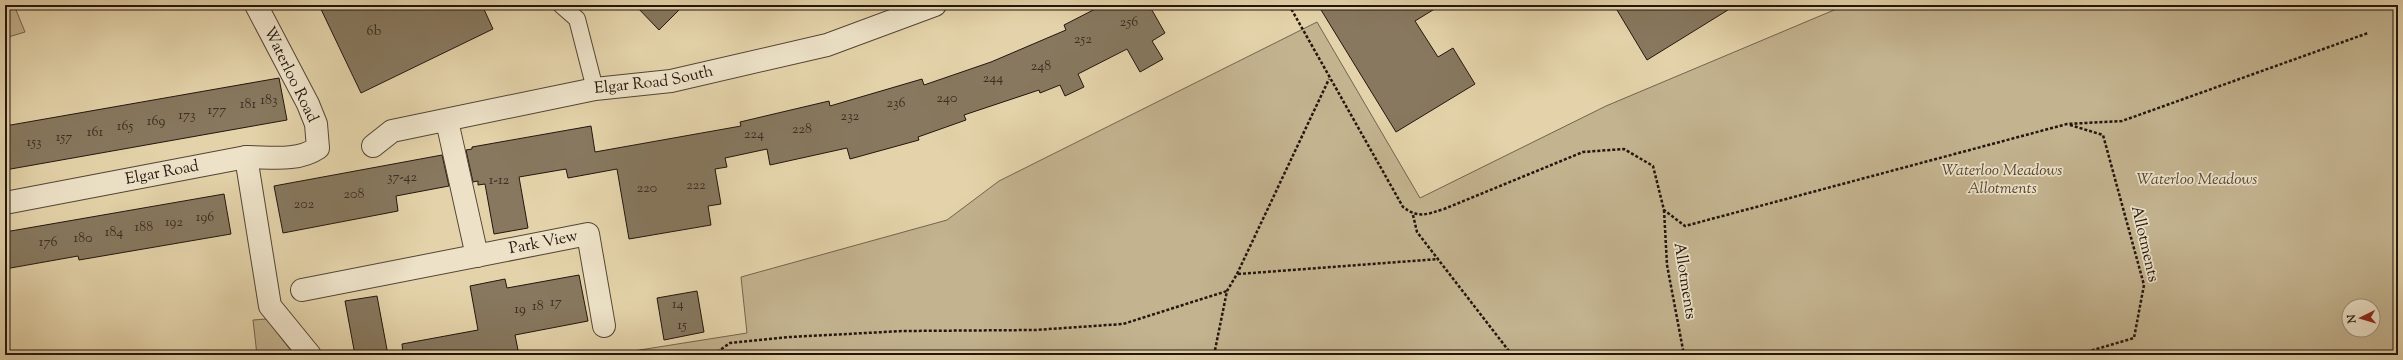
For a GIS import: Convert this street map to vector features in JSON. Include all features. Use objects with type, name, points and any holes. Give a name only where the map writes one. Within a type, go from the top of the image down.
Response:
[{"type":"street","name":"Waterloo Road","points":[[256,5],[308,104],[316,124],[318,148]]},
{"type":"street","name":"Elgar Road South","points":[[373,146],[392,131],[447,121],[595,89],[671,81],[827,45],[922,7]]},
{"type":"street","points":[[447,121],[477,256]]},
{"type":"street","name":"Elgar Road","points":[[5,203],[246,157],[282,158],[307,155],[318,148]]},
{"type":"street","points":[[246,157],[270,306],[310,355]]},
{"type":"street","name":"Park View","points":[[302,290],[588,234],[604,326]]},
{"type":"lane","points":[[561,5],[577,19],[595,89]]},
{"type":"path","points":[[1289,5],[1329,79],[1403,208],[1413,215],[1417,232],[1512,355]]},
{"type":"path","points":[[1664,210],[1685,226],[2067,124],[2122,121],[2368,33]]},
{"type":"path","points":[[1214,355],[1227,291],[1237,274],[1329,79]]},
{"type":"path","name":"Allotments","points":[[2067,124],[2103,135],[2144,285],[2134,338],[2076,355]]},
{"type":"path","name":"Allotments","points":[[1413,215],[1421,215],[1444,209],[1583,152],[1624,149],[1653,166],[1664,210],[1667,265],[1684,355]]},
{"type":"path","points":[[1237,274],[1439,260]]},
{"type":"path","points":[[713,355],[730,343],[790,337],[903,331],[1035,330],[1123,324],[1227,291]]},
{"type":"green space","points":[[5,5],[14,5],[25,32],[5,38]]},
{"type":"green space","name":"Waterloo Meadows","points":[[1846,5],[2398,5],[2398,355],[608,355],[747,333],[741,277],[947,220],[999,181],[1317,22],[1420,198],[1606,106]]},
{"type":"green space","points":[[267,319],[294,355],[257,355],[253,320]]},
{"type":"building","points":[[319,5],[482,5],[493,29],[361,93]]},
{"type":"building","points":[[635,5],[684,5],[659,30]]},
{"type":"building","points":[[1103,5],[1149,5],[1165,33],[1152,41],[1163,59],[1140,72],[1127,49],[1078,74],[1084,87],[1065,96],[1060,85],[1040,93],[1039,90],[964,115],[966,120],[918,137],[919,140],[850,159],[847,148],[770,165],[767,149],[725,158],[727,167],[715,169],[721,204],[708,206],[711,225],[629,239],[617,169],[568,178],[566,169],[519,177],[528,228],[494,234],[485,184],[478,185],[478,181],[473,182],[466,150],[472,149],[472,147],[591,126],[595,152],[741,126],[740,122],[829,101],[830,106],[922,79],[924,85],[991,62],[1066,30],[1064,25]]},
{"type":"building","points":[[1318,5],[1441,5],[1415,21],[1438,57],[1453,48],[1475,84],[1396,132]]},
{"type":"building","points":[[1614,5],[1736,5],[1647,60]]},
{"type":"building","points":[[279,78],[287,120],[5,170],[5,126]]},
{"type":"building","points":[[442,155],[449,186],[396,196],[398,211],[283,233],[274,186]]},
{"type":"building","points":[[224,194],[231,234],[79,260],[78,256],[5,269],[5,232]]},
{"type":"building","points":[[579,275],[588,321],[515,335],[519,355],[403,355],[402,344],[478,330],[470,286],[505,279],[507,288]]},
{"type":"building","points":[[697,291],[704,332],[664,340],[657,298]]},
{"type":"building","points":[[377,296],[388,355],[355,355],[345,301]]},
{"type":"park label","name":"Waterloo Meadows Allotments","points":[[2002,180]]}]
